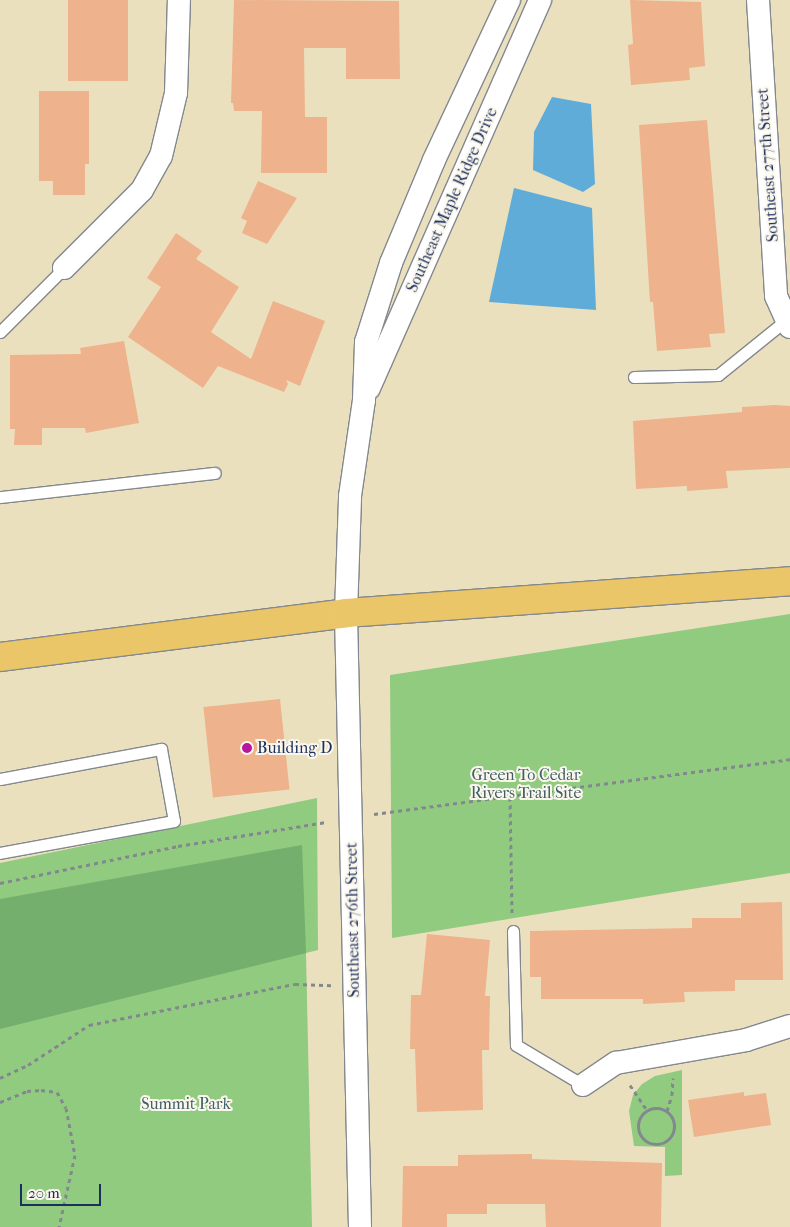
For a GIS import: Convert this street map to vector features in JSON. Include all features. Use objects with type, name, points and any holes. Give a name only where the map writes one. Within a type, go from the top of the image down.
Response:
[{"type":"main road","points":[[0,657],[346,613],[790,581]]},
{"type":"street","points":[[64,268],[142,190],[161,156],[176,93],[179,0]]},
{"type":"street","name":"Southeast Maple Ridge Drive","points":[[346,613],[350,496],[364,400],[366,342],[391,263],[434,160],[509,0]]},
{"type":"street","name":"Southeast Maple Ridge Drive","points":[[364,400],[540,0]]},
{"type":"street","name":"Southeast 277th Street","points":[[758,0],[776,296],[787,324]]},
{"type":"street","name":"Southeast 276th Street","points":[[346,613],[360,1227]]},
{"type":"street","points":[[583,1085],[616,1063],[746,1040],[790,1026]]},
{"type":"lane","points":[[0,332],[64,268]]},
{"type":"lane","points":[[634,377],[718,375],[787,324]]},
{"type":"lane","points":[[0,497],[215,473]]},
{"type":"lane","points":[[0,779],[161,749],[174,821],[0,853]]},
{"type":"lane","points":[[512,931],[516,1045],[583,1085]]},
{"type":"path","points":[[0,883],[178,846],[351,818],[790,759]]},
{"type":"path","points":[[510,796],[512,931]]},
{"type":"path","points":[[0,1078],[28,1065],[89,1025],[295,984],[355,985]]},
{"type":"path","points":[[667,1111],[655,1107],[642,1113],[637,1126],[643,1139],[656,1144],[669,1138],[674,1125],[667,1111],[673,1083],[670,1053]]},
{"type":"path","points":[[0,1102],[21,1092],[41,1090],[57,1092],[66,1108],[76,1155],[59,1227]]},
{"type":"green space","name":"Green To Cedar Rivers Trail Site","points":[[790,614],[790,873],[392,938],[390,675]]},
{"type":"green space","name":"Summit Park","points":[[317,798],[318,950],[306,953],[312,1227],[0,1227],[0,863]]},
{"type":"green space","points":[[302,845],[306,953],[0,1029],[0,899]]},
{"type":"green space","points":[[682,1070],[682,1175],[665,1176],[665,1147],[634,1146],[629,1111],[633,1095],[642,1084],[655,1076]]},
{"type":"water","points":[[552,97],[591,104],[595,184],[583,192],[533,170],[534,132]]},
{"type":"water","points":[[514,188],[592,208],[596,310],[489,302]]},
{"type":"building","points":[[68,0],[128,0],[128,81],[68,81]]},
{"type":"building","points":[[234,0],[399,1],[400,79],[346,79],[346,48],[304,48],[305,117],[327,117],[327,173],[261,173],[262,111],[234,111],[233,103],[231,103]]},
{"type":"building","points":[[630,0],[701,2],[705,66],[689,68],[690,80],[631,85],[628,45],[633,44]]},
{"type":"building","points":[[39,91],[89,91],[89,164],[85,164],[85,195],[53,195],[53,181],[39,181]]},
{"type":"building","points":[[707,120],[725,333],[709,334],[711,347],[657,351],[653,302],[650,302],[639,125]]},
{"type":"building","points":[[258,181],[297,198],[267,244],[242,233],[247,221],[241,218]]},
{"type":"building","points":[[176,233],[202,251],[196,259],[239,287],[211,332],[251,359],[273,301],[325,321],[300,386],[286,380],[288,384],[284,392],[218,366],[203,388],[128,337],[161,287],[147,278]]},
{"type":"building","points":[[124,341],[139,423],[86,433],[85,428],[42,428],[42,445],[14,445],[15,429],[10,429],[10,355],[81,354],[80,348]]},
{"type":"building","points":[[790,406],[790,468],[726,471],[728,488],[687,491],[687,486],[636,489],[633,421],[742,412],[742,407]]},
{"type":"building","name":"Building D","points":[[280,699],[290,790],[213,798],[203,707]]},
{"type":"building","points":[[782,902],[783,980],[735,980],[735,991],[684,992],[685,1002],[643,1004],[643,999],[541,999],[541,977],[530,977],[530,931],[692,928],[692,918],[741,918],[741,903]]},
{"type":"building","points":[[427,934],[490,940],[485,996],[490,996],[489,1050],[482,1050],[483,1110],[417,1112],[415,1049],[410,1049],[411,995],[421,995]]},
{"type":"building","points":[[744,1092],[744,1096],[766,1093],[771,1125],[694,1137],[688,1100]]},
{"type":"building","points":[[532,1154],[532,1159],[662,1163],[661,1227],[546,1227],[545,1204],[487,1204],[487,1214],[447,1214],[447,1227],[402,1227],[403,1166],[458,1166],[458,1155]]},
{"type":"place","name":"Building D","points":[[247,748]]}]
